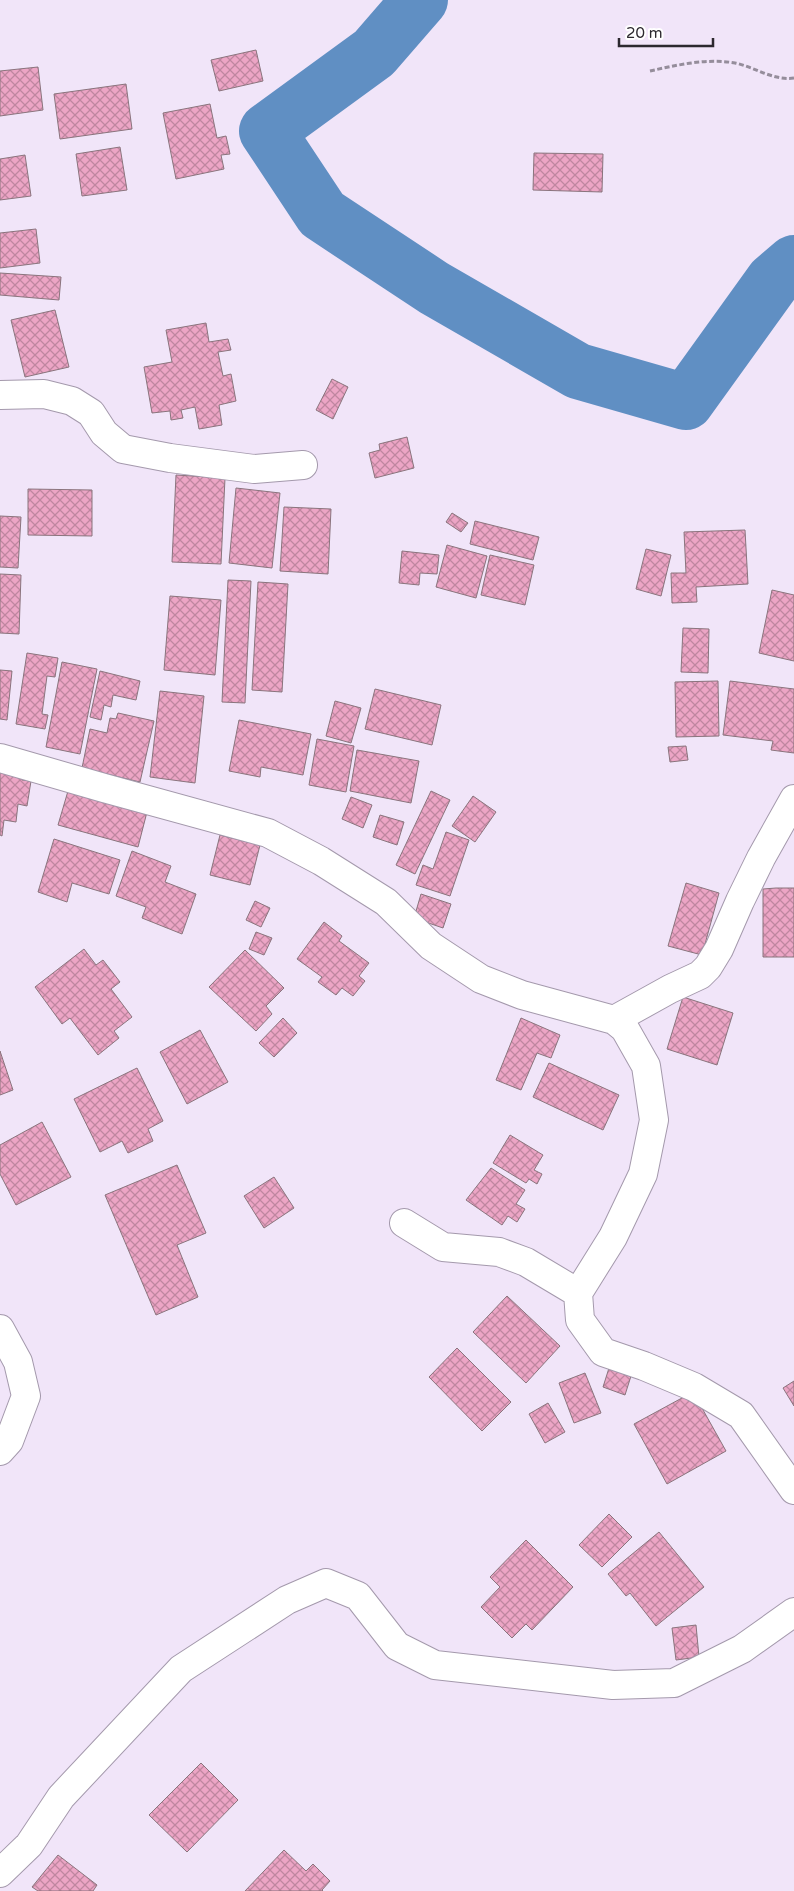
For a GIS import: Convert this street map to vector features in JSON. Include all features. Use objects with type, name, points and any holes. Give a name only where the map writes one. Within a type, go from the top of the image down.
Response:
[{"type":"street","points":[[0,395],[44,394],[72,402],[91,413],[104,433],[123,449],[170,458],[254,468],[303,465]]},
{"type":"street","points":[[0,758],[268,833],[321,861],[386,902],[431,946],[481,979],[522,994],[614,1020],[625,1029],[646,1066],[654,1120],[643,1174],[613,1237],[578,1293],[580,1320],[603,1352],[644,1366],[694,1387],[741,1415],[794,1490]]},
{"type":"street","points":[[614,1020],[670,989],[700,975],[708,967],[719,949],[761,858],[794,799]]},
{"type":"street","points":[[404,1223],[443,1247],[498,1252],[526,1262],[578,1293]]},
{"type":"street","points":[[0,1329],[18,1362],[26,1396],[9,1441],[0,1450]]},
{"type":"street","points":[[0,1873],[29,1845],[61,1798],[181,1669],[287,1600],[326,1583],[358,1596],[397,1646],[435,1664],[613,1685],[674,1683],[742,1649],[794,1612]]},
{"type":"path","points":[[650,70],[688,63],[718,61],[736,63],[785,79],[794,78]]},
{"type":"building","points":[[256,50],[263,81],[219,91],[211,60]]},
{"type":"building","points":[[38,67],[43,110],[0,116],[0,71]]},
{"type":"building","points":[[126,84],[132,129],[60,139],[54,94]]},
{"type":"building","points":[[210,104],[217,138],[226,136],[230,154],[221,155],[224,169],[176,179],[163,113]]},
{"type":"building","points":[[120,147],[127,190],[82,196],[76,154]]},
{"type":"building","points":[[534,153],[603,154],[602,192],[533,190]]},
{"type":"building","points":[[25,155],[31,196],[0,200],[0,159]]},
{"type":"building","points":[[36,229],[40,263],[0,268],[0,233]]},
{"type":"building","points":[[0,273],[61,277],[59,300],[0,295]]},
{"type":"building","points":[[55,310],[69,367],[25,377],[11,320]]},
{"type":"building","points":[[206,323],[209,342],[228,339],[231,350],[218,352],[223,376],[231,374],[236,401],[219,405],[222,425],[199,429],[195,407],[181,410],[183,418],[171,420],[170,411],[152,413],[144,367],[172,362],[166,330]]},
{"type":"building","points":[[332,379],[348,387],[333,419],[316,410]]},
{"type":"building","points":[[407,437],[414,468],[375,478],[369,453],[380,450],[379,444]]},
{"type":"building","points":[[176,475],[225,478],[221,564],[172,562]]},
{"type":"building","points":[[236,488],[280,493],[272,568],[229,563]]},
{"type":"building","points":[[28,489],[92,490],[92,536],[28,535]]},
{"type":"building","points":[[284,507],[331,509],[328,574],[280,571]]},
{"type":"building","points":[[452,513],[468,523],[461,532],[446,522]]},
{"type":"building","points":[[0,516],[21,517],[18,568],[0,567]]},
{"type":"building","points":[[475,521],[539,537],[533,560],[470,544]]},
{"type":"building","points":[[745,530],[748,584],[696,587],[697,602],[672,603],[671,573],[686,573],[684,532]]},
{"type":"building","points":[[447,545],[487,556],[476,598],[436,587]]},
{"type":"building","points":[[646,549],[671,555],[661,596],[636,589]]},
{"type":"building","points":[[402,551],[439,555],[437,574],[420,573],[419,585],[399,583]]},
{"type":"building","points":[[490,555],[534,565],[525,605],[481,595]]},
{"type":"building","points":[[0,574],[21,575],[19,634],[0,633]]},
{"type":"building","points":[[228,580],[251,581],[245,703],[222,702]]},
{"type":"building","points":[[258,582],[288,584],[282,692],[252,690]]},
{"type":"building","points":[[772,590],[794,595],[794,661],[759,653]]},
{"type":"building","points":[[170,596],[221,600],[215,675],[164,670]]},
{"type":"building","points":[[683,628],[709,629],[708,673],[681,672]]},
{"type":"building","points":[[27,653],[58,658],[55,677],[47,676],[42,714],[48,715],[45,729],[16,724]]},
{"type":"building","points":[[62,662],[97,669],[80,754],[46,747]]},
{"type":"building","points":[[0,670],[12,671],[7,720],[0,719]]},
{"type":"building","points":[[100,671],[140,681],[136,700],[113,695],[111,707],[104,705],[101,720],[90,717]]},
{"type":"building","points":[[718,681],[719,736],[676,737],[675,682]]},
{"type":"building","points":[[730,681],[794,689],[794,753],[771,750],[773,741],[723,735]]},
{"type":"building","points":[[375,689],[441,705],[432,745],[365,729]]},
{"type":"building","points":[[160,691],[204,696],[195,783],[150,777]]},
{"type":"building","points":[[335,701],[361,708],[351,743],[326,736]]},
{"type":"building","points":[[118,713],[154,721],[140,782],[82,768],[90,729],[107,733],[110,718],[116,719]]},
{"type":"building","points":[[239,720],[311,734],[303,775],[261,767],[260,777],[229,771]]},
{"type":"building","points":[[317,739],[354,746],[346,792],[309,785]]},
{"type":"building","points":[[686,746],[688,760],[670,762],[668,747]]},
{"type":"building","points":[[357,750],[419,761],[411,803],[350,791]]},
{"type":"building","points":[[0,763],[24,767],[22,780],[31,781],[27,806],[18,804],[16,822],[4,820],[2,836],[0,835]]},
{"type":"building","points":[[68,791],[147,812],[138,847],[58,825]]},
{"type":"building","points":[[431,791],[450,800],[415,874],[396,865]]},
{"type":"building","points":[[473,796],[496,812],[475,842],[452,826]]},
{"type":"building","points":[[351,797],[372,805],[363,828],[342,819]]},
{"type":"building","points":[[380,815],[404,822],[397,845],[373,837]]},
{"type":"building","points":[[446,832],[469,840],[450,896],[416,885],[423,865],[433,869]]},
{"type":"building","points":[[220,835],[260,845],[250,885],[210,875]]},
{"type":"building","points":[[54,839],[120,860],[109,894],[72,883],[67,902],[38,892]]},
{"type":"building","points":[[132,851],[171,866],[165,882],[196,894],[182,934],[142,918],[146,907],[116,896]]},
{"type":"building","points":[[686,883],[719,893],[702,955],[668,946]]},
{"type":"building","points":[[794,888],[794,957],[763,957],[763,889]]},
{"type":"building","points":[[421,894],[451,904],[443,928],[414,918]]},
{"type":"building","points":[[255,901],[270,908],[261,927],[246,920]]},
{"type":"building","points":[[324,922],[342,936],[339,941],[369,963],[359,976],[365,981],[353,996],[342,988],[336,995],[318,982],[322,977],[297,959]]},
{"type":"building","points":[[256,932],[272,938],[264,955],[249,949]]},
{"type":"building","points":[[84,949],[96,965],[103,960],[120,982],[111,989],[132,1017],[114,1031],[119,1038],[98,1055],[70,1018],[62,1024],[35,987]]},
{"type":"building","points":[[245,950],[284,988],[266,1006],[272,1014],[256,1031],[209,987]]},
{"type":"building","points":[[683,997],[733,1013],[717,1065],[667,1049]]},
{"type":"building","points":[[283,1018],[297,1033],[274,1057],[259,1043]]},
{"type":"building","points":[[521,1018],[560,1035],[551,1058],[537,1053],[521,1090],[496,1080]]},
{"type":"building","points":[[200,1030],[228,1082],[187,1104],[160,1052]]},
{"type":"building","points":[[0,1051],[13,1090],[0,1095]]},
{"type":"building","points":[[549,1063],[619,1095],[603,1130],[533,1097]]},
{"type":"building","points":[[137,1068],[163,1121],[148,1129],[153,1141],[128,1153],[122,1141],[100,1152],[74,1099]]},
{"type":"building","points":[[42,1122],[71,1177],[16,1205],[0,1174],[0,1145]]},
{"type":"building","points":[[510,1135],[543,1155],[534,1170],[542,1174],[537,1184],[529,1179],[526,1183],[493,1163]]},
{"type":"building","points":[[177,1165],[206,1233],[177,1245],[198,1297],[156,1315],[105,1195]]},
{"type":"building","points":[[491,1168],[525,1190],[516,1204],[525,1209],[517,1222],[508,1216],[502,1225],[466,1200]]},
{"type":"building","points":[[274,1177],[294,1208],[264,1228],[244,1196]]},
{"type":"building","points":[[507,1296],[560,1346],[526,1383],[473,1332]]},
{"type":"building","points":[[457,1348],[511,1402],[482,1431],[429,1377]]},
{"type":"building","points":[[609,1368],[631,1376],[625,1395],[603,1387]]},
{"type":"building","points":[[585,1373],[601,1413],[574,1423],[559,1383]]},
{"type":"building","points":[[794,1381],[794,1406],[783,1388]]},
{"type":"building","points":[[693,1392],[726,1451],[667,1484],[634,1424]]},
{"type":"building","points":[[548,1403],[565,1432],[545,1443],[529,1414]]},
{"type":"building","points":[[609,1514],[632,1537],[602,1567],[579,1545]]},
{"type":"building","points":[[659,1532],[704,1587],[656,1626],[630,1593],[626,1596],[608,1574]]},
{"type":"building","points":[[526,1540],[573,1587],[532,1630],[526,1624],[512,1638],[481,1607],[500,1587],[490,1577]]},
{"type":"building","points":[[696,1625],[699,1657],[676,1660],[672,1628]]},
{"type":"building","points":[[201,1763],[238,1800],[187,1852],[149,1815]]},
{"type":"building","points":[[284,1850],[306,1871],[313,1864],[330,1881],[323,1891],[245,1891]]},
{"type":"building","points":[[58,1855],[97,1885],[93,1891],[38,1891],[32,1887]]},
{"type":"waterway","points":[[420,0],[374,53],[267,131],[322,214],[434,288],[578,371],[686,402],[773,281],[794,263]]}]
